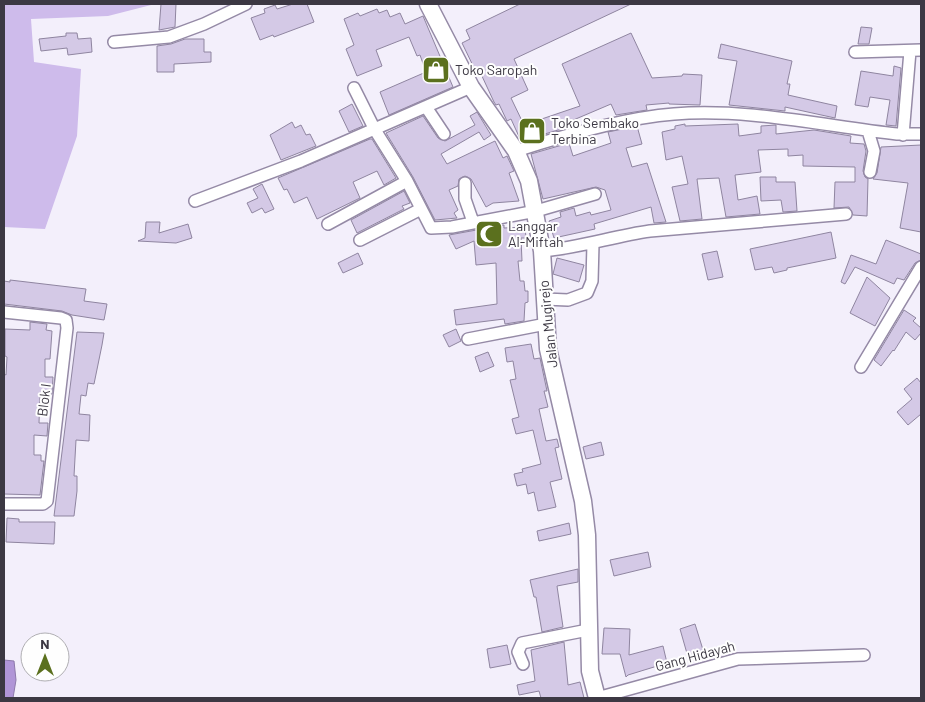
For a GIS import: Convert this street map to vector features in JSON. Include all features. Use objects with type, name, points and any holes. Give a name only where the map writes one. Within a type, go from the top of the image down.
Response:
[{"type":"street","points":[[114,42],[168,37],[204,24],[246,4]]},
{"type":"street","name":"Jalan Mugirejo","points":[[428,4],[471,87],[516,151],[529,181],[542,251],[546,324],[551,364],[583,501],[587,535],[590,671],[597,698]]},
{"type":"street","points":[[855,52],[915,51],[903,134]]},
{"type":"street","points":[[195,201],[374,130],[471,87]]},
{"type":"street","points":[[354,88],[374,130],[407,181],[429,226],[433,229],[536,211],[595,194]]},
{"type":"street","points":[[426,107],[444,134]]},
{"type":"street","points":[[516,151],[595,128],[674,114],[726,114],[868,131],[921,134]]},
{"type":"street","points":[[868,131],[874,151],[870,172]]},
{"type":"street","points":[[328,224],[407,181]]},
{"type":"street","points":[[465,184],[463,186],[465,199],[473,222]]},
{"type":"street","points":[[360,240],[421,209]]},
{"type":"street","points":[[542,251],[593,244],[625,235],[650,231],[846,214]]},
{"type":"street","points":[[545,299],[568,300],[587,293],[592,281],[593,244]]},
{"type":"street","points":[[861,366],[921,268]]},
{"type":"street","name":"Blok I","points":[[4,312],[61,318],[66,320],[67,328],[47,501],[43,504],[4,504]]},
{"type":"street","points":[[468,339],[546,324]]},
{"type":"street","points":[[523,664],[518,652],[522,643],[588,630]]},
{"type":"street","name":"Gang Hidayah","points":[[597,698],[738,659],[864,655]]},
{"type":"shaded area","points":[[4,4],[155,4],[108,16],[31,19],[34,62],[81,69],[77,136],[45,229],[4,227]]},
{"type":"shaded area","points":[[4,660],[14,661],[16,680],[13,698],[4,698]]},
{"type":"building","points":[[161,4],[176,4],[175,27],[159,30]]},
{"type":"building","points":[[293,4],[307,4],[314,22],[274,37],[273,35],[260,40],[251,18],[265,13],[264,9],[275,5],[277,9]]},
{"type":"building","points":[[520,4],[631,4],[514,59],[528,90],[511,98],[524,125],[580,106],[562,64],[631,33],[652,78],[682,76],[683,74],[702,75],[700,105],[669,103],[646,105],[647,110],[616,115],[611,104],[564,124],[565,128],[521,141],[511,119],[507,121],[499,104],[496,105],[494,102],[481,74],[478,76],[462,43],[470,39],[466,30]]},
{"type":"building","points":[[377,9],[379,13],[387,10],[390,17],[400,13],[405,24],[423,16],[453,87],[389,115],[380,92],[426,72],[420,55],[417,56],[409,37],[376,50],[382,66],[357,76],[346,49],[354,45],[344,19],[358,13],[360,16]]},
{"type":"building","points":[[861,27],[872,28],[869,44],[858,44]]},
{"type":"building","points":[[66,33],[77,33],[78,39],[91,38],[92,52],[68,55],[67,48],[41,51],[39,39],[66,36]]},
{"type":"building","points":[[185,39],[204,39],[204,52],[211,52],[211,62],[174,64],[174,72],[157,72],[157,46]]},
{"type":"building","points":[[721,44],[792,61],[787,84],[790,84],[788,95],[837,106],[835,118],[785,107],[785,111],[729,105],[737,61],[718,58]]},
{"type":"building","points":[[894,66],[901,68],[896,126],[886,125],[890,100],[870,97],[868,107],[855,105],[861,71],[893,76]]},
{"type":"building","points":[[352,104],[363,126],[349,132],[339,111]]},
{"type":"building","points":[[477,112],[491,135],[484,140],[479,132],[441,154],[447,164],[495,141],[503,158],[507,156],[514,171],[509,173],[519,201],[493,203],[486,207],[471,179],[465,176],[459,179],[458,186],[449,190],[458,210],[454,213],[457,218],[435,220],[413,177],[386,133],[423,116],[438,138],[445,141],[475,125],[470,116]]},
{"type":"building","points":[[292,122],[295,128],[301,125],[306,135],[310,134],[316,146],[281,160],[270,135]]},
{"type":"building","points":[[685,124],[685,126],[738,124],[739,136],[761,133],[761,126],[776,125],[776,134],[814,130],[851,136],[850,143],[864,144],[866,151],[863,171],[868,179],[867,216],[853,215],[849,207],[834,208],[835,182],[855,182],[855,167],[803,166],[803,155],[788,156],[788,149],[758,150],[761,172],[735,175],[738,200],[757,196],[760,214],[726,217],[719,178],[697,179],[702,219],[680,221],[672,187],[688,184],[682,156],[666,160],[662,132]]},
{"type":"building","points":[[637,126],[642,144],[626,148],[632,167],[647,163],[666,222],[654,223],[651,207],[594,224],[595,229],[554,238],[549,221],[561,217],[560,212],[574,208],[576,216],[590,212],[591,215],[611,210],[605,190],[596,187],[543,199],[531,154],[569,143],[573,156],[611,143],[608,132]]},
{"type":"building","points":[[372,139],[396,178],[384,185],[377,171],[353,182],[360,198],[317,219],[307,197],[294,203],[287,189],[284,190],[278,178]]},
{"type":"building","points":[[921,145],[921,232],[900,228],[908,183],[873,179],[877,173],[881,147]]},
{"type":"building","points":[[760,177],[776,177],[776,182],[795,182],[797,211],[783,212],[781,200],[761,201]]},
{"type":"building","points":[[262,184],[274,209],[265,213],[262,208],[252,213],[247,203],[258,198],[253,189]]},
{"type":"building","points":[[404,191],[410,203],[402,206],[404,209],[357,233],[351,220]]},
{"type":"building","points":[[146,222],[160,222],[159,233],[188,224],[192,238],[176,243],[138,241],[145,238]]},
{"type":"building","points":[[504,225],[504,228],[525,227],[526,238],[521,238],[522,261],[518,261],[520,281],[524,281],[525,291],[528,291],[524,321],[505,324],[504,319],[456,325],[454,310],[497,304],[496,263],[476,265],[474,241],[456,249],[449,235]]},
{"type":"building","points":[[831,232],[836,258],[787,268],[787,270],[774,273],[772,267],[755,270],[750,249]]},
{"type":"building","points":[[886,240],[921,254],[921,260],[915,263],[904,280],[897,278],[894,284],[855,267],[845,284],[841,282],[851,255],[876,264]]},
{"type":"building","points":[[717,251],[723,277],[708,280],[702,254]]},
{"type":"building","points":[[358,253],[363,264],[343,273],[338,263]]},
{"type":"building","points":[[557,258],[584,265],[579,282],[553,274]]},
{"type":"building","points":[[867,277],[890,298],[875,326],[850,313]]},
{"type":"building","points":[[10,280],[86,289],[84,301],[107,304],[104,320],[72,315],[62,311],[4,304],[4,281],[10,282]]},
{"type":"building","points":[[904,310],[916,318],[913,321],[921,328],[921,333],[915,340],[906,332],[894,351],[881,366],[874,360]]},
{"type":"building","points":[[30,322],[47,324],[46,330],[52,331],[50,359],[45,359],[45,377],[53,377],[52,394],[40,394],[39,423],[48,423],[47,436],[34,435],[34,455],[41,455],[41,461],[44,461],[40,495],[4,494],[4,374],[6,375],[7,357],[5,356],[5,329],[30,330]]},
{"type":"building","points":[[456,329],[461,341],[449,347],[443,335]]},
{"type":"building","points":[[77,332],[104,333],[94,384],[88,383],[86,396],[81,395],[79,414],[90,415],[89,441],[76,440],[74,476],[77,476],[77,491],[74,516],[54,516]]},
{"type":"building","points":[[531,344],[534,359],[540,358],[547,391],[544,391],[548,407],[539,409],[546,441],[557,439],[559,447],[555,448],[562,479],[550,482],[556,507],[538,511],[534,492],[528,494],[526,484],[517,486],[514,474],[523,472],[522,469],[541,464],[533,430],[516,434],[512,419],[519,417],[510,380],[516,379],[513,361],[507,362],[505,348]]},
{"type":"building","points":[[488,352],[494,366],[480,372],[475,357]]},
{"type":"building","points":[[917,378],[921,383],[921,414],[908,425],[897,412],[912,399],[904,389]]},
{"type":"building","points":[[601,442],[604,455],[586,459],[583,447]]},
{"type":"building","points":[[7,518],[19,519],[19,522],[55,522],[54,544],[6,542]]},
{"type":"building","points":[[569,523],[571,534],[539,541],[537,531]]},
{"type":"building","points":[[648,552],[651,567],[614,576],[610,560]]},
{"type":"building","points":[[578,569],[578,582],[557,586],[563,627],[542,632],[536,597],[534,597],[530,580]]},
{"type":"building","points":[[695,624],[704,653],[688,657],[680,629]]},
{"type":"building","points":[[604,628],[630,629],[629,655],[663,646],[667,663],[626,677],[620,654],[602,654]]},
{"type":"building","points":[[564,642],[568,685],[580,682],[584,698],[541,698],[539,691],[519,695],[517,685],[535,681],[531,650]]},
{"type":"building","points":[[507,645],[511,664],[490,668],[487,649]]},
{"type":"place","name":"Toko Saropah","points":[[436,70]]},
{"type":"place","name":"Toko Sembako Terbina","points":[[532,131]]},
{"type":"place","name":"Langgar Al-Miftah","points":[[489,234]]}]
